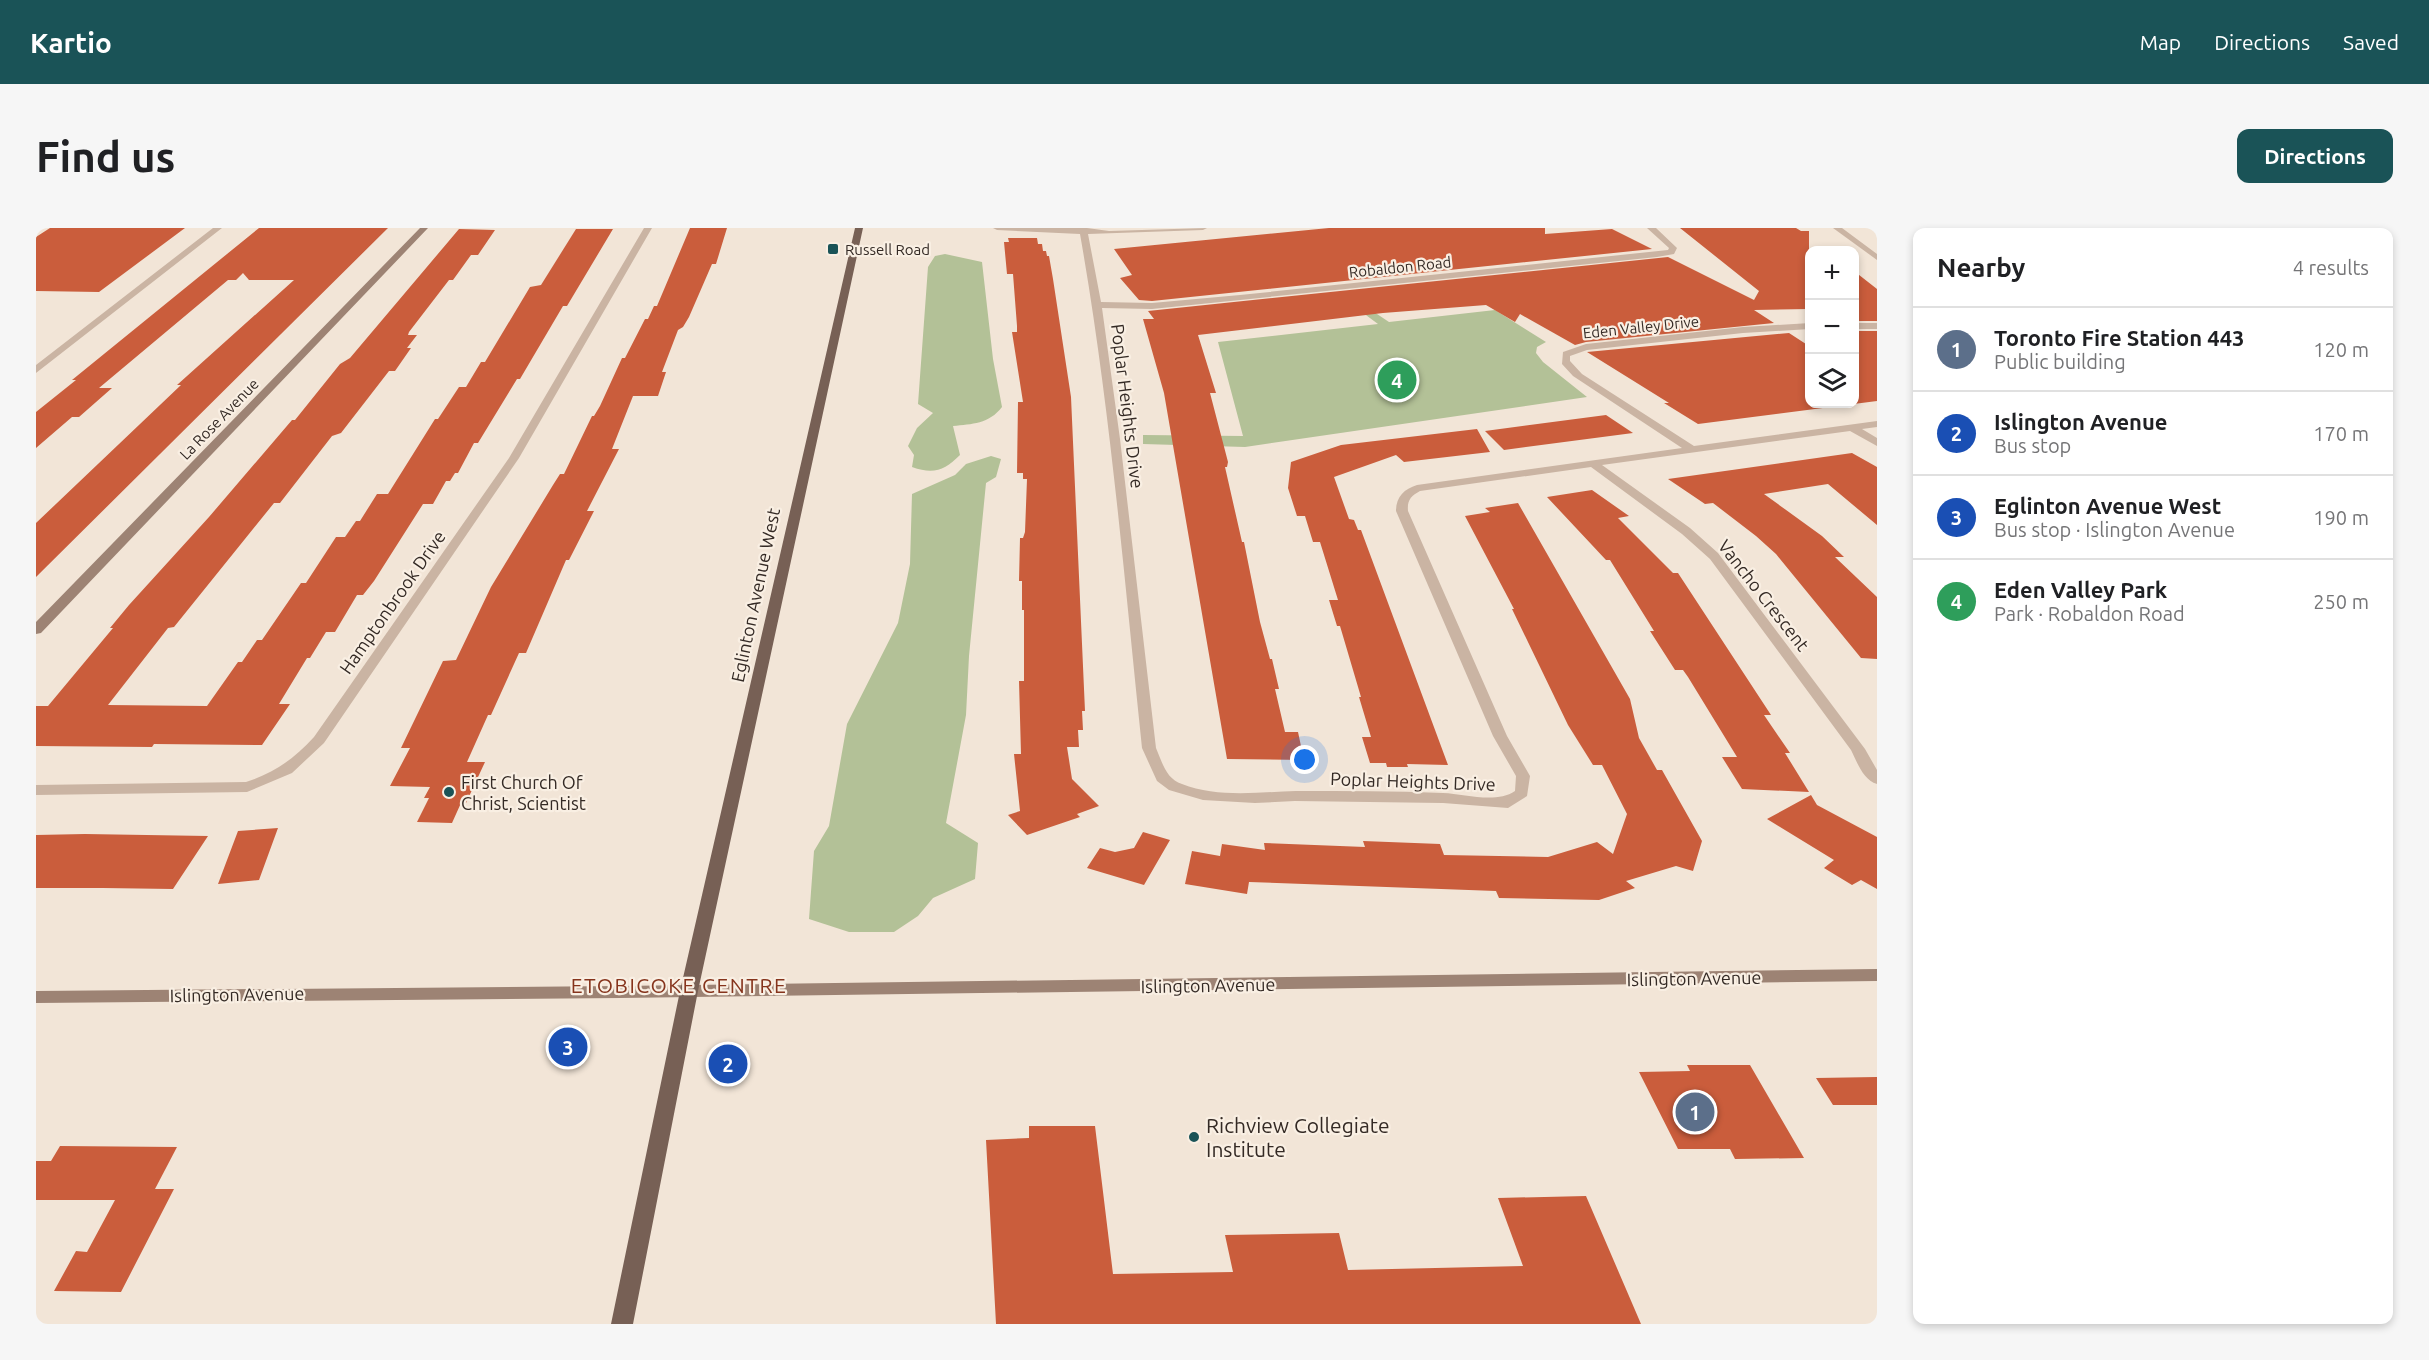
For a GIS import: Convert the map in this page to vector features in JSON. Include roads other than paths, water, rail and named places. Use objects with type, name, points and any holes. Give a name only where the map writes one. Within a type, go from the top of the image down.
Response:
[{"type":"main road","name":"La Rose Avenue","points":[[36,630],[424,228]]},
{"type":"main road","name":"Eglinton Avenue West","points":[[622,1324],[689,991],[860,228]]},
{"type":"main road","name":"Islington Avenue","points":[[36,997],[689,991],[1877,975]]},
{"type":"street","points":[[36,370],[218,228]]},
{"type":"street","name":"Hamptonbrook Drive","points":[[36,790],[247,787],[273,779],[301,762],[514,458],[648,228]]},
{"type":"street","points":[[996,228],[1137,233],[1203,228]]},
{"type":"street","name":"Robaldon Road","points":[[1097,305],[1152,306],[1240,298],[1671,252],[1670,245],[1651,228]]},
{"type":"street","points":[[1837,228],[1877,258]]},
{"type":"street","name":"Poplar Heights Drive","points":[[1083,230],[1097,305],[1115,439],[1149,748],[1162,778],[1174,787],[1203,795],[1245,798],[1295,796],[1431,798],[1508,803],[1522,793],[1523,776],[1500,736],[1407,522],[1402,501],[1407,494],[1417,488],[1877,424]]},
{"type":"street","name":"Eden Valley Drive","points":[[1692,449],[1579,376],[1567,365],[1566,354],[1586,347],[1756,329],[1805,326]]},
{"type":"street","points":[[1859,326],[1877,326]]},
{"type":"street","points":[[1851,427],[1877,443]]},
{"type":"street","name":"Vancho Crescent","points":[[1592,463],[1686,531],[1714,556],[1858,749],[1868,769],[1877,779]]},
{"type":"place","name":"Russell Road","points":[[833,249]]},
{"type":"place","name":"Eden Valley Park","points":[[1397,380]]},
{"type":"place","name":"First Church Of Christ, Scientist","points":[[449,792]]},
{"type":"place","name":"Eglinton Avenue West","points":[[568,1047]]},
{"type":"place","name":"Islington Avenue","points":[[728,1064]]},
{"type":"place","name":"Toronto Fire Station 443","points":[[1695,1112]]},
{"type":"place","name":"Richview Collegiate Institute","points":[[1194,1137]]},
{"type":"district","name":"ETOBICOKE CENTRE","points":[[679,985]]}]
